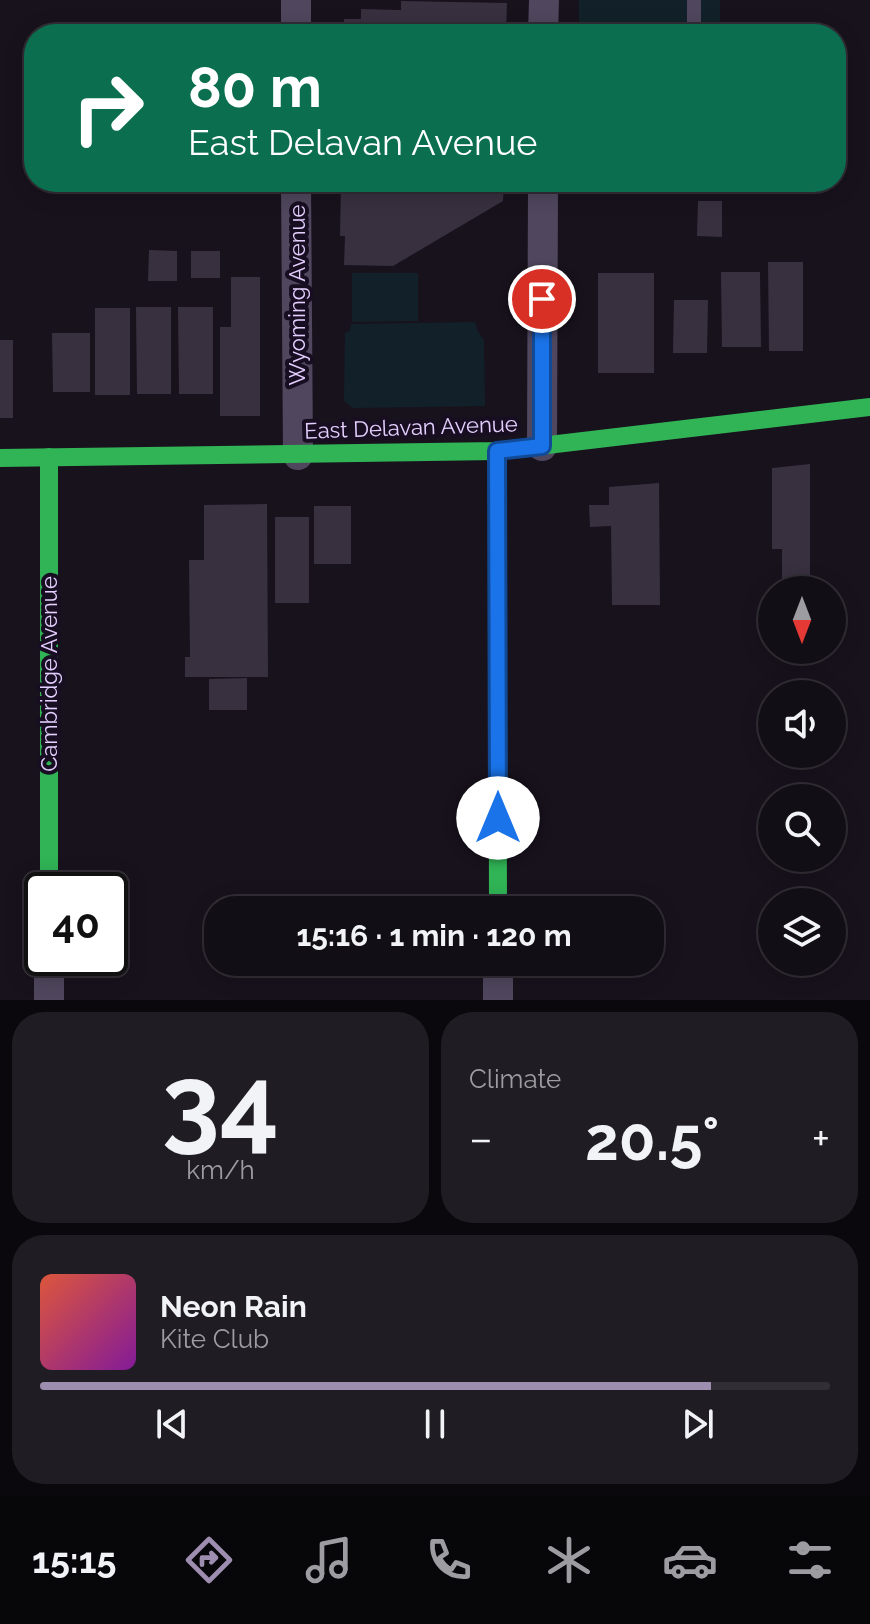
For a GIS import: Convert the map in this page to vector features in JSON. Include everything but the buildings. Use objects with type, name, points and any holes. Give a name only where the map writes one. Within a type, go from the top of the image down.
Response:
[{"type":"street","points":[[296,0],[296,24]]},
{"type":"street","points":[[543,24],[544,0]]},
{"type":"street","name":"Wyoming Avenue","points":[[296,192],[298,455]]},
{"type":"street","points":[[542,446],[543,192]]},
{"type":"street","name":"East Delavan Avenue","points":[[0,458],[497,451],[870,407]]},
{"type":"street","points":[[497,451],[498,896]]},
{"type":"street","name":"Cambridge Avenue","points":[[49,457],[49,872]]},
{"type":"street","points":[[49,976],[49,1000]]},
{"type":"street","points":[[498,976],[498,1000]]},
{"type":"lane","points":[[694,0],[694,24]]},
{"type":"shaded area","points":[[579,0],[720,0],[720,24],[579,24]]},
{"type":"shaded area","points":[[352,273],[418,273],[418,321],[352,322]]},
{"type":"shaded area","points":[[475,322],[484,340],[485,406],[353,408],[344,401],[345,333],[350,331],[351,324]]},
{"type":"traffic: fast","points":[[0,458],[497,451],[870,407]]},
{"type":"traffic: fast","points":[[497,451],[498,896]]},
{"type":"traffic: fast","points":[[49,457],[49,872]]},
{"type":"route","points":[[498,818],[497,451],[542,446],[542,299]]}]
